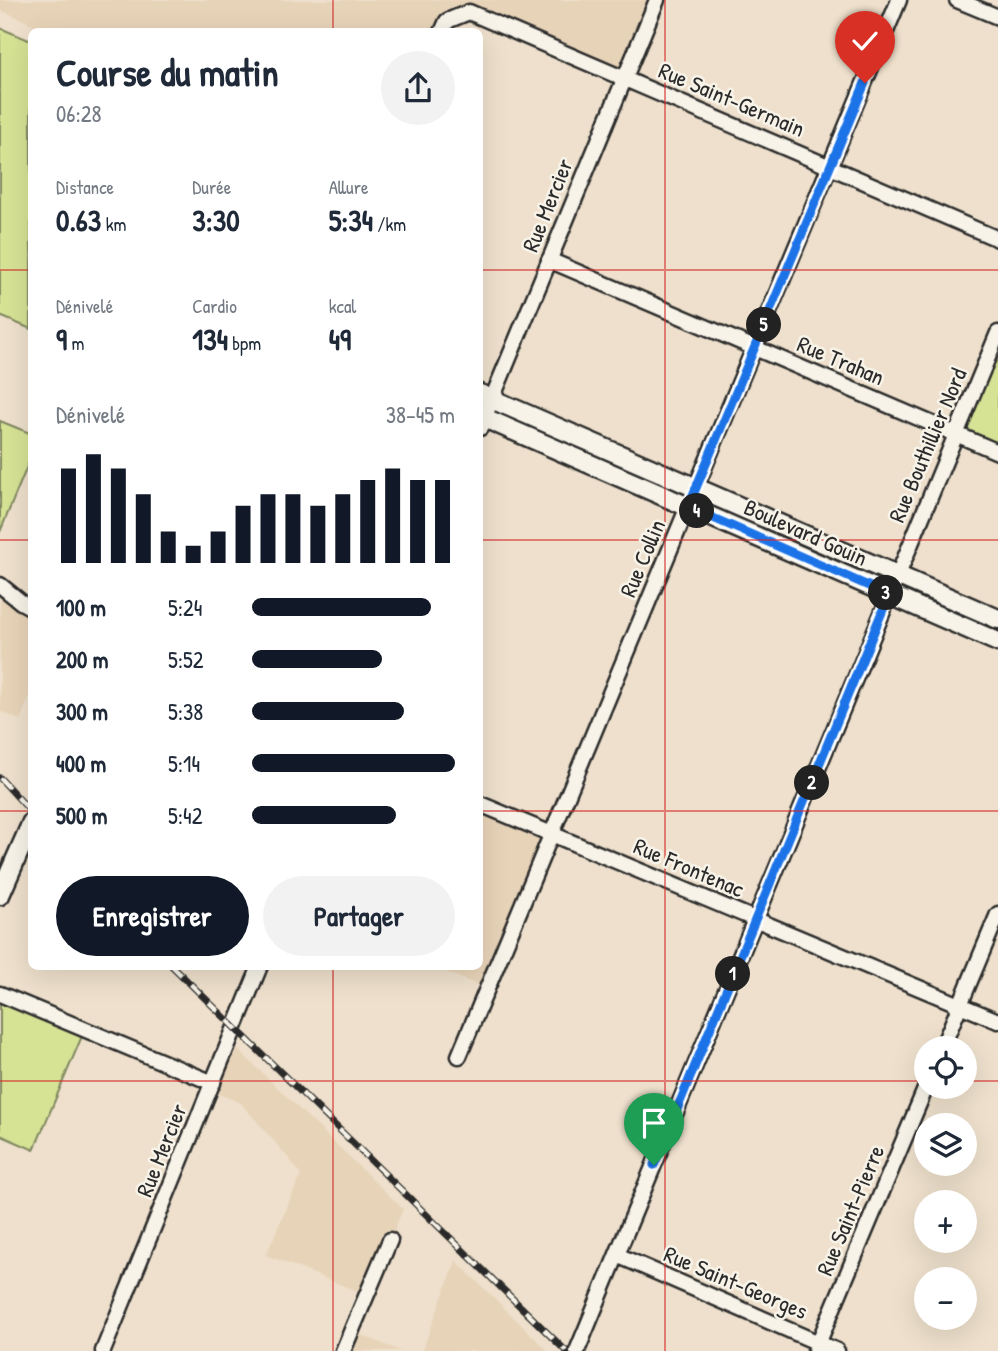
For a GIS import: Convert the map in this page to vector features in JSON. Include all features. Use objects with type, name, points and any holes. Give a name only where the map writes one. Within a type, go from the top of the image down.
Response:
[{"type":"street","name":"Rue Mercier","points":[[486,397],[549,260],[657,0]]},
{"type":"street","name":"Rue Collin","points":[[459,1056],[899,0]]},
{"type":"street","points":[[957,0],[998,18]]},
{"type":"street","name":"Rue Saint-Germain","points":[[445,26],[469,12],[998,239]]},
{"type":"street","name":"Rue Trahan","points":[[549,260],[998,452]]},
{"type":"street","name":"Rue Bouthillier Nord","points":[[577,1351],[998,333]]},
{"type":"street","name":"Boulevard Gouin","points":[[486,397],[998,619]]},
{"type":"street","name":"Boulevard Gouin","points":[[483,422],[688,507],[998,642]]},
{"type":"street","points":[[0,585],[28,606]]},
{"type":"street","name":"Rue Frontenac","points":[[483,805],[998,1021]]},
{"type":"street","points":[[0,895],[28,831]]},
{"type":"street","points":[[947,1036],[998,914]]},
{"type":"street","name":"Rue Mercier","points":[[103,1351],[258,970]]},
{"type":"street","points":[[0,993],[213,1083]]},
{"type":"street","name":"Rue Saint-Pierre","points":[[817,1347],[921,1099]]},
{"type":"street","points":[[343,1351],[390,1240]]},
{"type":"street","name":"Rue Saint-Georges","points":[[617,1255],[817,1347],[837,1351]]},
{"type":"shaded area","points":[[0,0],[657,0],[624,78],[469,12],[447,28],[43,28],[0,10]]},
{"type":"shaded area","points":[[0,585],[28,606],[28,700],[20,720],[0,711]]},
{"type":"shaded area","points":[[483,805],[551,834],[487,989],[442,970],[483,970]]},
{"type":"shaded area","points":[[230,1042],[403,1209],[367,1295],[266,1255],[301,1175],[241,1103],[210,1090]]},
{"type":"shaded area","points":[[456,1261],[548,1351],[422,1351]]},
{"type":"shaded area","points":[[352,1331],[400,1351],[343,1351]]},
{"type":"green space","points":[[0,28],[28,40],[28,328],[0,316]]},
{"type":"green space","points":[[998,333],[998,452],[956,434]]},
{"type":"green space","points":[[0,421],[28,432],[28,464],[0,532]]},
{"type":"green space","points":[[0,994],[85,1029],[34,1150],[0,1135]]},
{"type":"railway","points":[[0,778],[28,809]]},
{"type":"railway","points":[[176,970],[566,1351]]},
{"type":"route","points":[[654,1165],[889,595],[688,507],[865,83]]}]
